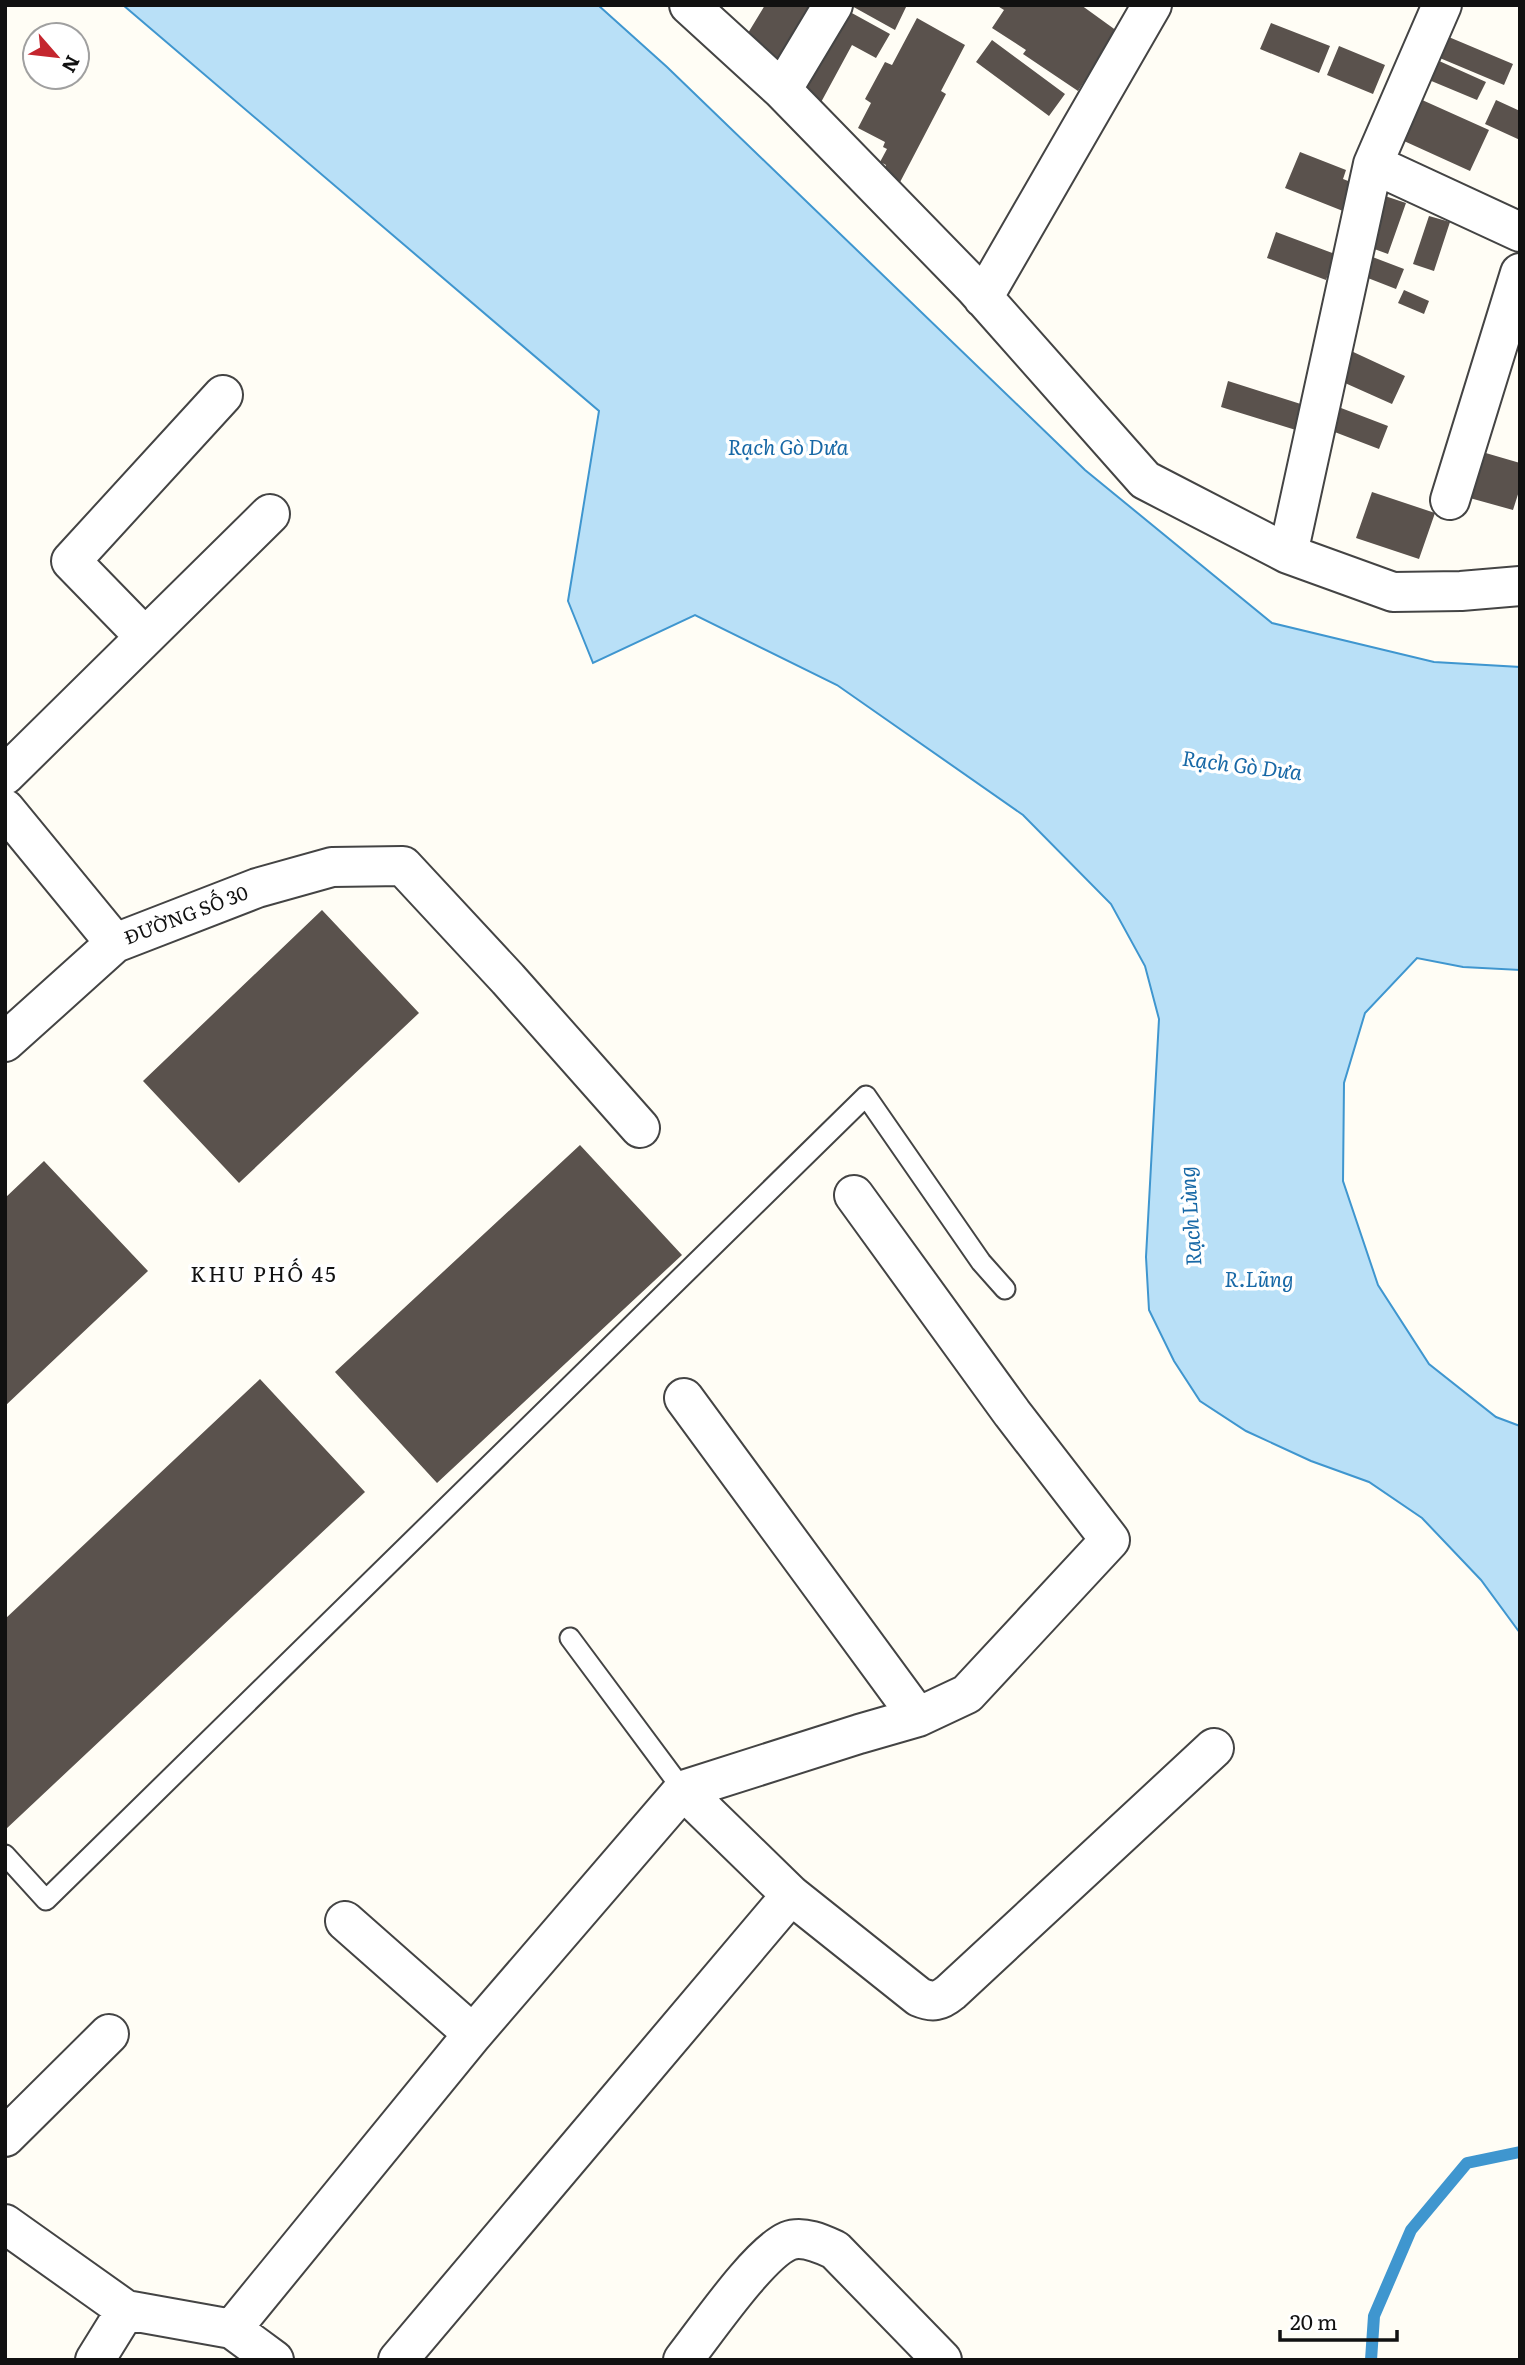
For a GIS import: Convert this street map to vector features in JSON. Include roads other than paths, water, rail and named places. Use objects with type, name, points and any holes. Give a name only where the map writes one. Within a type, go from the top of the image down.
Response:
[{"type":"street","points":[[689,5],[782,90],[984,298],[1145,480],[1288,554],[1393,592],[1461,591],[1520,586]]},
{"type":"street","points":[[782,90],[833,5]]},
{"type":"street","points":[[984,298],[1152,5]]},
{"type":"street","points":[[1288,554],[1373,164],[1441,5]]},
{"type":"street","points":[[1373,164],[1520,232]]},
{"type":"street","points":[[1450,500],[1520,273]]},
{"type":"street","points":[[145,638],[71,561],[223,395]]},
{"type":"street","points":[[5,775],[270,514]]},
{"type":"street","points":[[5,809],[116,943]]},
{"type":"street","name":"ĐƯỜNG SỐ 30","points":[[5,1042],[116,943],[257,888],[332,867],[403,866],[640,1128]]},
{"type":"street","points":[[232,2329],[473,2034],[683,1790],[918,1717],[967,1694],[1110,1540],[1012,1413],[854,1195]]},
{"type":"street","points":[[684,1398],[918,1717]]},
{"type":"street","points":[[683,1790],[791,1895],[919,1997],[929,2001],[938,2000],[951,1992],[1214,1748]]},
{"type":"street","points":[[398,2360],[791,1895]]},
{"type":"street","points":[[345,1921],[473,2034]]},
{"type":"street","points":[[5,2137],[109,2034]]},
{"type":"street","points":[[5,2224],[126,2310],[232,2329],[274,2360]]},
{"type":"street","points":[[683,2360],[767,2255],[789,2240],[801,2239],[835,2250],[942,2360]]},
{"type":"street","points":[[95,2360],[126,2310]]},
{"type":"lane","points":[[5,1855],[46,1900],[866,1096],[981,1262],[1005,1289]]},
{"type":"lane","points":[[570,1638],[683,1790]]},
{"type":"water","name":"Rạch Gò Dưa","points":[[123,5],[598,5],[667,67],[1085,470],[1272,623],[1434,662],[1520,667],[1520,970],[1463,967],[1417,958],[1365,1013],[1344,1083],[1343,1181],[1378,1285],[1429,1364],[1496,1417],[1520,1426],[1520,1633],[1481,1580],[1422,1518],[1369,1482],[1311,1461],[1246,1431],[1200,1401],[1174,1361],[1149,1310],[1146,1257],[1159,1019],[1145,966],[1111,904],[1023,815],[837,685],[695,615],[593,663],[568,601],[599,411]]},
{"type":"waterway","points":[[1371,2360],[1374,2316],[1411,2230],[1467,2163],[1520,2152]]},
{"type":"district","name":"KHU PHỐ 45","points":[[264,1275]]},
{"type":"water label","name":"Rạch Lùng","points":[[1191,1216]]},
{"type":"water label","name":"R.Lũng","points":[[1259,1280]]}]
